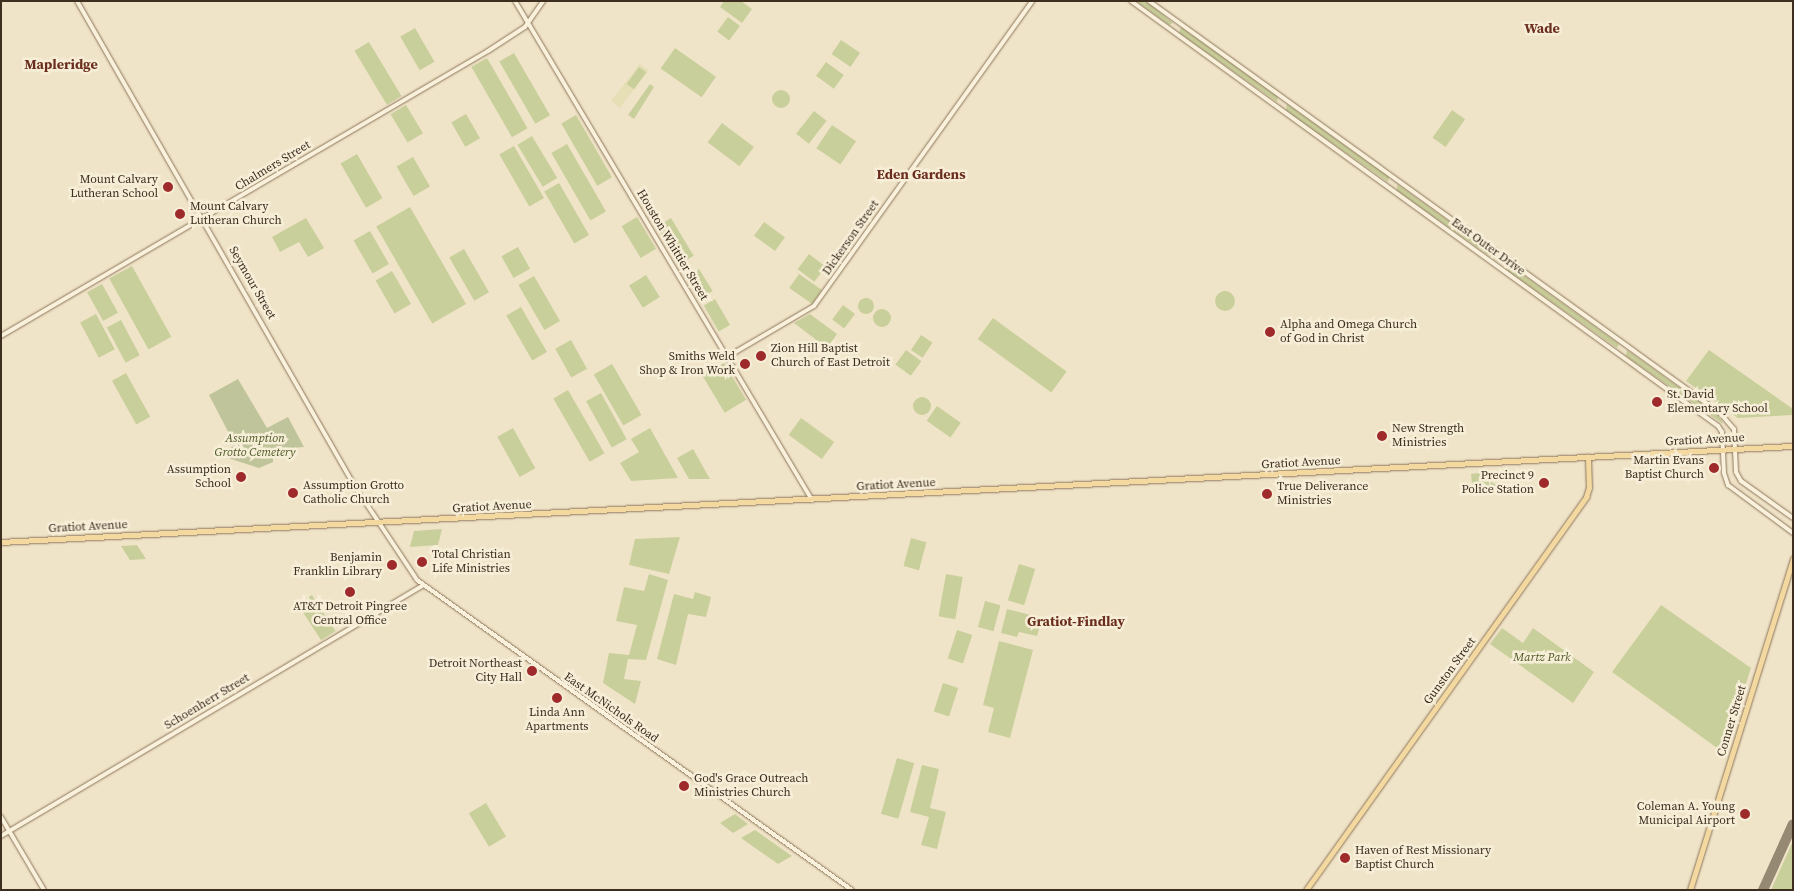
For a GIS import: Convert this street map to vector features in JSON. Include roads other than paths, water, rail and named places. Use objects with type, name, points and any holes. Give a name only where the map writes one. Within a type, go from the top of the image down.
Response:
[{"type":"main road","name":"Gratiot Avenue","points":[[1,542],[1793,446]]},
{"type":"main road","name":"Gunston Street","points":[[1306,890],[1586,497],[1589,488],[1588,457]]},
{"type":"main road","name":"Conner Street","points":[[1690,890],[1793,559]]},
{"type":"street","name":"Seymour Street","points":[[77,1],[204,218],[354,485],[380,522]]},
{"type":"street","name":"Houston Whittier Street","points":[[515,1],[812,500]]},
{"type":"street","name":"Chalmers Street","points":[[1,336],[488,51],[528,24],[543,1]]},
{"type":"street","name":"Dickerson Street","points":[[727,357],[814,306],[1032,1]]},
{"type":"street","name":"East Outer Drive","points":[[1131,1],[1720,429]]},
{"type":"street","name":"East Outer Drive","points":[[1149,1],[1730,422]]},
{"type":"street","points":[[1793,518],[1744,484],[1737,475],[1730,422],[1720,429],[1726,479],[1733,490],[1793,533]]},
{"type":"street","points":[[1726,479],[1737,475]]},
{"type":"street","points":[[1776,521],[1783,511]]},
{"type":"street","name":"East McNichols Road","points":[[380,522],[423,585],[852,890]]},
{"type":"street","name":"Schoenherr Street","points":[[1,836],[423,585]]},
{"type":"street","points":[[1,817],[44,890]]},
{"type":"place","name":"Mount Calvary Lutheran School","points":[[168,187]]},
{"type":"place","name":"Mount Calvary Lutheran Church","points":[[180,214]]},
{"type":"place","name":"Alpha and Omega Church of God in Christ","points":[[1270,332]]},
{"type":"place","name":"Zion Hill Baptist Church of East Detroit","points":[[761,356]]},
{"type":"place","name":"Smiths Weld Shop & Iron Work","points":[[745,364]]},
{"type":"place","name":"St. David Elementary School","points":[[1657,402]]},
{"type":"place","name":"New Strength Ministries","points":[[1382,436]]},
{"type":"place","name":"Martin Evans Baptist Church","points":[[1714,468]]},
{"type":"place","name":"Assumption School","points":[[241,477]]},
{"type":"place","name":"Precinct 9 Police Station","points":[[1544,483]]},
{"type":"place","name":"Assumption Grotto Catholic Church","points":[[293,493]]},
{"type":"place","name":"True Deliverance Ministries","points":[[1267,494]]},
{"type":"place","name":"Total Christian Life Ministries","points":[[422,562]]},
{"type":"place","name":"Benjamin Franklin Library","points":[[392,565]]},
{"type":"place","name":"AT&T Detroit Pingree Central Office","points":[[350,592]]},
{"type":"place","name":"Detroit Northeast City Hall","points":[[532,671]]},
{"type":"place","name":"Linda Ann Apartments","points":[[557,698]]},
{"type":"place","name":"God's Grace Outreach Ministries Church","points":[[684,786]]},
{"type":"place","name":"Coleman A. Young Municipal Airport","points":[[1745,814]]},
{"type":"place","name":"Haven of Rest Missionary Baptist Church","points":[[1345,858]]},
{"type":"district","name":"Wade","points":[[1542,28]]},
{"type":"district","name":"Mapleridge","points":[[61,64]]},
{"type":"district","name":"Eden Gardens","points":[[921,174]]},
{"type":"district","name":"Gratiot-Findlay","points":[[1076,621]]},
{"type":"park label","name":"Assumption Grotto Cemetery","points":[[255,446]]},
{"type":"park label","name":"Martz Park","points":[[1542,658]]}]
